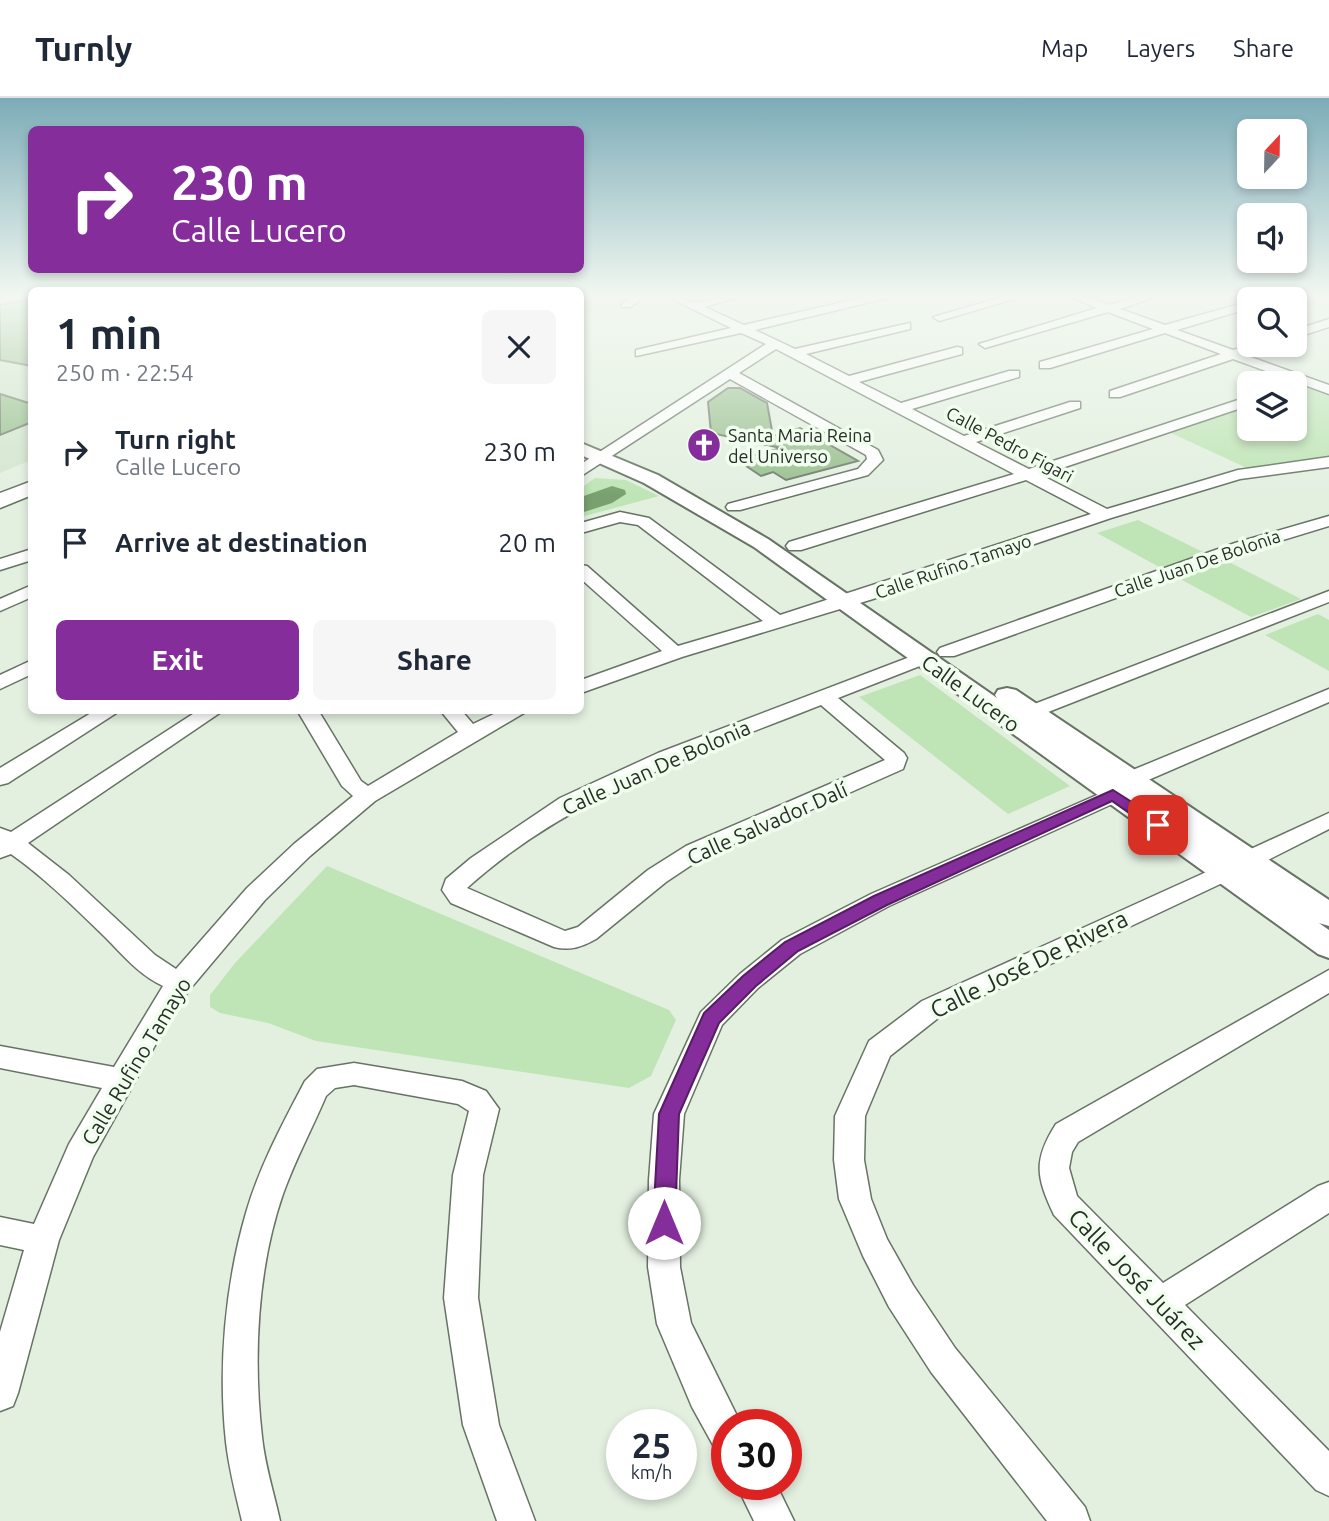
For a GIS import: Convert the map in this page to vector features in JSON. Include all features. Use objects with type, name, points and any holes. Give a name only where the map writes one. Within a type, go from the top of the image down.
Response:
[{"type":"main road","points":[[0,482],[28,470]]},
{"type":"main road","points":[[0,501],[28,489]]},
{"type":"street","points":[[584,468],[599,452],[748,362]]},
{"type":"street","name":"Calle Pedro Figari","points":[[811,362],[1105,515]]},
{"type":"street","points":[[846,381],[915,362]]},
{"type":"street","points":[[1045,365],[1053,362]]},
{"type":"street","points":[[1115,394],[1207,362]]},
{"type":"street","points":[[1252,362],[1272,371]]},
{"type":"street","points":[[1307,380],[1329,372]]},
{"type":"street","points":[[731,374],[873,453],[875,460],[863,472],[734,506]]},
{"type":"street","points":[[899,408],[1014,374]]},
{"type":"street","points":[[1307,385],[1329,390]]},
{"type":"street","points":[[795,546],[1027,475],[1237,404]]},
{"type":"street","points":[[963,441],[1075,405]]},
{"type":"street","points":[[584,440],[599,452]]},
{"type":"street","name":"Calle Lucero","points":[[599,452],[675,476],[734,506],[795,546],[856,598],[1122,787],[1248,860],[1329,915]]},
{"type":"street","name":"Calle Lucero","points":[[599,452],[709,510],[856,598]]},
{"type":"street","name":"Calle Rufino Tamayo","points":[[584,686],[675,653],[856,598],[1105,515],[1237,475],[1329,462]]},
{"type":"street","points":[[584,527],[620,517],[643,521],[775,621]]},
{"type":"street","name":"Calle Juan De Bolonia","points":[[575,939],[563,940],[460,897],[454,890],[455,885],[479,864],[568,803],[666,758],[935,655],[1241,547],[1329,521]]},
{"type":"street","points":[[0,565],[28,555]]},
{"type":"street","points":[[584,573],[675,653]]},
{"type":"street","points":[[0,606],[28,592]]},
{"type":"street","points":[[1031,712],[1329,596]]},
{"type":"street","name":"Calle Lucero","points":[[935,655],[1031,712],[1224,872],[1329,946]]},
{"type":"street","points":[[0,683],[28,668]]},
{"type":"street","points":[[713,1409],[674,1324],[664,1267],[664,1180],[669,1114],[711,1019],[749,981],[791,947],[880,900],[1122,787],[1329,695]]},
{"type":"street","name":"Calle Salvador Dalí","points":[[575,939],[587,933],[657,876],[694,852],[895,764],[896,758],[823,696]]},
{"type":"street","points":[[0,778],[104,714]]},
{"type":"street","points":[[181,982],[157,974],[98,916],[4,843],[208,714]]},
{"type":"street","points":[[309,714],[353,786],[367,796]]},
{"type":"street","points":[[453,714],[470,734]]},
{"type":"street","name":"Calle Rufino Tamayo","points":[[0,1393],[43,1240],[80,1153],[163,1006],[181,982],[256,894],[302,850],[367,796],[470,734],[511,714]]},
{"type":"street","points":[[1248,860],[1329,820]]},
{"type":"street","name":"Calle José De Rivera","points":[[1070,1521],[943,1360],[901,1296],[874,1246],[855,1199],[849,1160],[850,1116],[879,1049],[932,1007],[1224,872]]},
{"type":"street","name":"Calle José Juárez","points":[[1329,980],[1067,1133],[1056,1148],[1052,1164],[1065,1205],[1329,1477]]},
{"type":"street","points":[[0,1057],[121,1080]]},
{"type":"street","points":[[261,1521],[244,1441],[240,1386],[257,1230],[272,1186],[315,1089],[327,1077],[354,1074],[462,1093],[476,1099],[484,1109],[468,1175],[461,1298],[481,1425],[516,1521]]},
{"type":"street","points":[[1160,1303],[1329,1196]]},
{"type":"street","points":[[0,1231],[43,1240]]},
{"type":"street","points":[[764,1500],[775,1521]]},
{"type":"shaded area","points":[[0,362],[28,362],[28,461],[0,473]]},
{"type":"shaded area","points":[[1307,388],[1329,396],[1329,457],[1247,468],[1171,433],[1237,409],[1237,441],[1307,441]]},
{"type":"shaded area","points":[[595,478],[626,480],[659,496],[584,516],[584,486]]},
{"type":"shaded area","points":[[612,486],[625,490],[626,494],[612,503],[584,512],[584,496]]},
{"type":"shaded area","points":[[1138,520],[1205,553],[1161,568],[1097,533]]},
{"type":"shaded area","points":[[1229,562],[1301,599],[1251,617],[1180,579]]},
{"type":"shaded area","points":[[1318,614],[1329,620],[1329,671],[1265,635]]},
{"type":"shaded area","points":[[920,675],[1070,786],[1008,814],[859,697]]},
{"type":"shaded area","points":[[327,866],[669,1010],[676,1020],[651,1076],[629,1088],[316,1041],[268,1023],[220,1013],[210,1007],[210,995],[235,963]]},
{"type":"building","points":[[728,388],[740,388],[767,403],[773,436],[800,428],[858,461],[786,480],[773,472],[761,476],[737,460],[781,448],[711,433],[708,402]]},
{"type":"building","points":[[0,394],[28,403],[28,424],[0,435]]},
{"type":"place","name":"Santa Maria Reina del Universo","points":[[704,445]]},
{"type":"route","points":[[664,1223],[669,1114],[711,1019],[749,981],[791,947],[880,900],[1113,795],[1158,825]]}]
